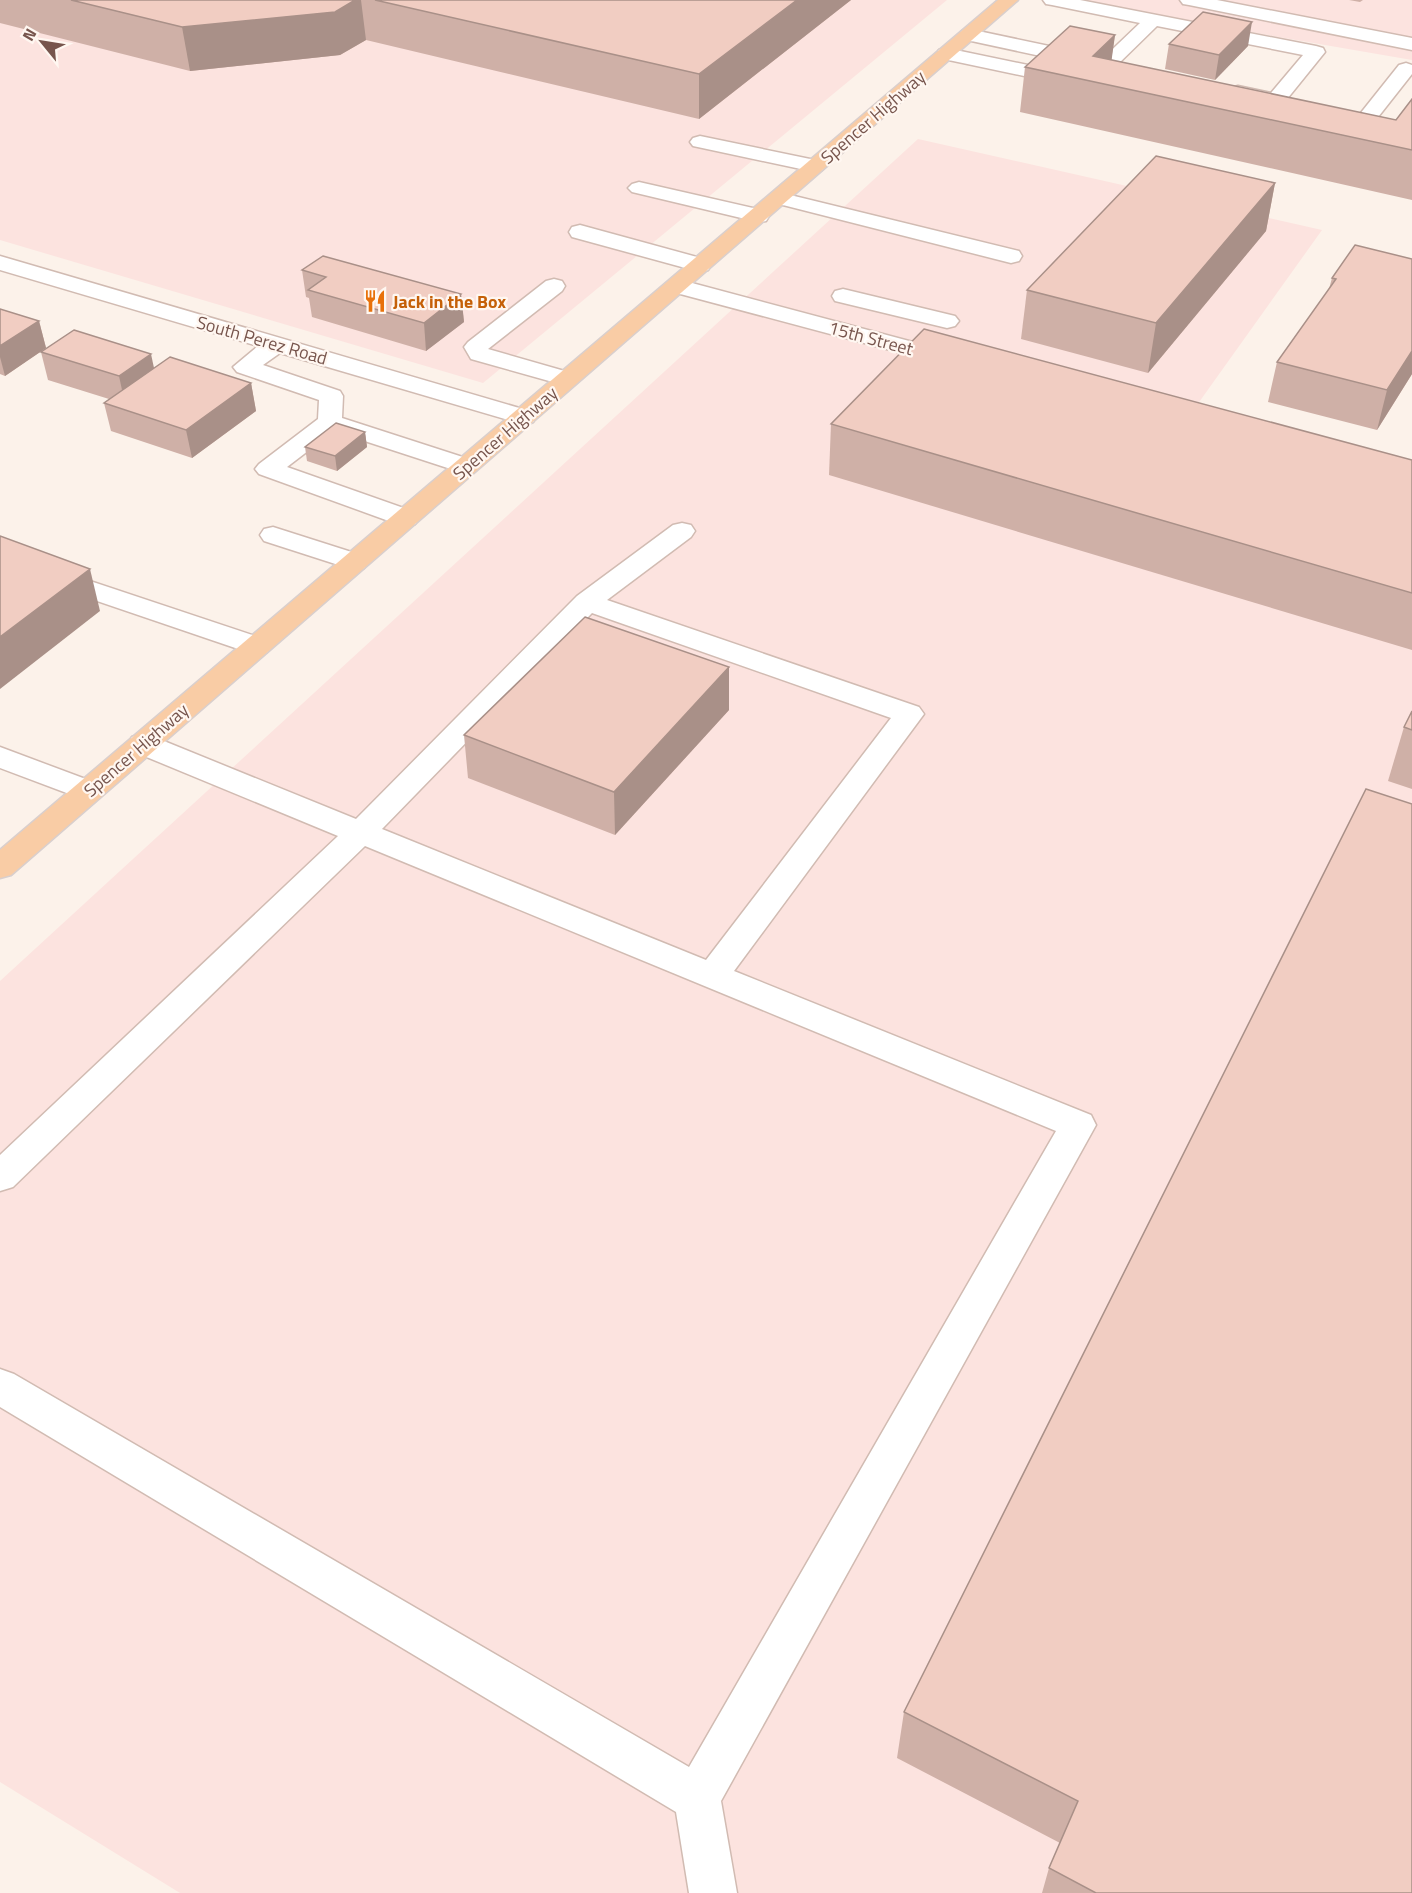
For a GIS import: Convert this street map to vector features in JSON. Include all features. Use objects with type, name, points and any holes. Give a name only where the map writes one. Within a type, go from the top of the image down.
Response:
[{"type":"main road","name":"Spencer Highway","points":[[0,867],[1009,0]]},
{"type":"street","points":[[1052,0],[1316,52],[1273,109],[1236,111]]},
{"type":"street","points":[[1189,0],[1412,44]]},
{"type":"street","points":[[1107,64],[1153,20]]},
{"type":"street","points":[[969,35],[1130,69]]},
{"type":"street","points":[[946,54],[1057,77]]},
{"type":"street","points":[[1318,129],[1353,136],[1406,69]]},
{"type":"street","points":[[1219,88],[1273,109]]},
{"type":"street","points":[[700,142],[816,166]]},
{"type":"street","points":[[639,188],[758,216]]},
{"type":"street","points":[[778,198],[1011,256]]},
{"type":"street","points":[[580,232],[700,265]]},
{"type":"street","name":"South Perez Road","points":[[0,263],[524,417]]},
{"type":"street","points":[[554,286],[476,347],[479,354],[567,379]]},
{"type":"street","name":"15th Street","points":[[676,286],[975,366]]},
{"type":"street","points":[[843,296],[947,321]]},
{"type":"street","points":[[277,344],[245,367],[331,396],[330,422]]},
{"type":"street","points":[[330,422],[466,466]]},
{"type":"street","points":[[330,422],[268,469],[406,518]]},
{"type":"street","points":[[5,1165],[360,832],[587,602],[682,531]]},
{"type":"street","points":[[273,535],[354,562]]},
{"type":"street","points":[[0,559],[257,646]]},
{"type":"street","points":[[587,602],[909,714],[712,976]]},
{"type":"street","points":[[143,744],[1078,1125],[697,1798],[713,1893]]},
{"type":"street","points":[[0,757],[88,791]]},
{"type":"street","points":[[0,1386],[697,1798]]},
{"type":"shaded area","points":[[0,0],[947,0],[483,383],[0,240]]},
{"type":"shaded area","points":[[1066,0],[1412,0],[1412,60]]},
{"type":"shaded area","points":[[918,139],[1322,230],[1177,433],[1412,500],[1412,1893],[180,1893],[0,1782],[0,981]]},
{"type":"building","points":[[71,0],[355,0],[335,12],[182,27]]},
{"type":"building","points":[[375,0],[797,0],[699,74]]},
{"type":"building","points":[[1203,12],[1252,22],[1219,55],[1169,44]]},
{"type":"building","points":[[1070,26],[1115,35],[1093,56],[1396,120],[1412,99],[1412,150],[1025,67]]},
{"type":"building","points":[[1156,156],[1275,183],[1156,323],[1027,290]]},
{"type":"building","points":[[1355,245],[1412,259],[1412,351],[1387,390],[1277,362],[1336,279],[1332,278]]},
{"type":"building","points":[[323,256],[461,294],[424,323],[308,290],[326,277],[302,270]]},
{"type":"building","points":[[0,309],[39,321],[0,346]]},
{"type":"building","points":[[924,329],[1412,460],[1412,593],[831,424]]},
{"type":"building","points":[[74,330],[151,354],[119,376],[41,352]]},
{"type":"building","points":[[170,357],[251,383],[186,430],[104,403]]},
{"type":"building","points":[[336,423],[365,432],[335,456],[305,447]]},
{"type":"building","points":[[0,536],[90,569],[0,637]]},
{"type":"building","points":[[585,617],[729,667],[614,792],[464,735]]},
{"type":"building","points":[[1412,711],[1412,730],[1404,727]]},
{"type":"building","points":[[1366,789],[1412,804],[1412,1893],[1096,1893],[1049,1868],[1078,1801],[904,1712]]},
{"type":"place","name":"Jack in the Box","points":[[375,301]]}]
